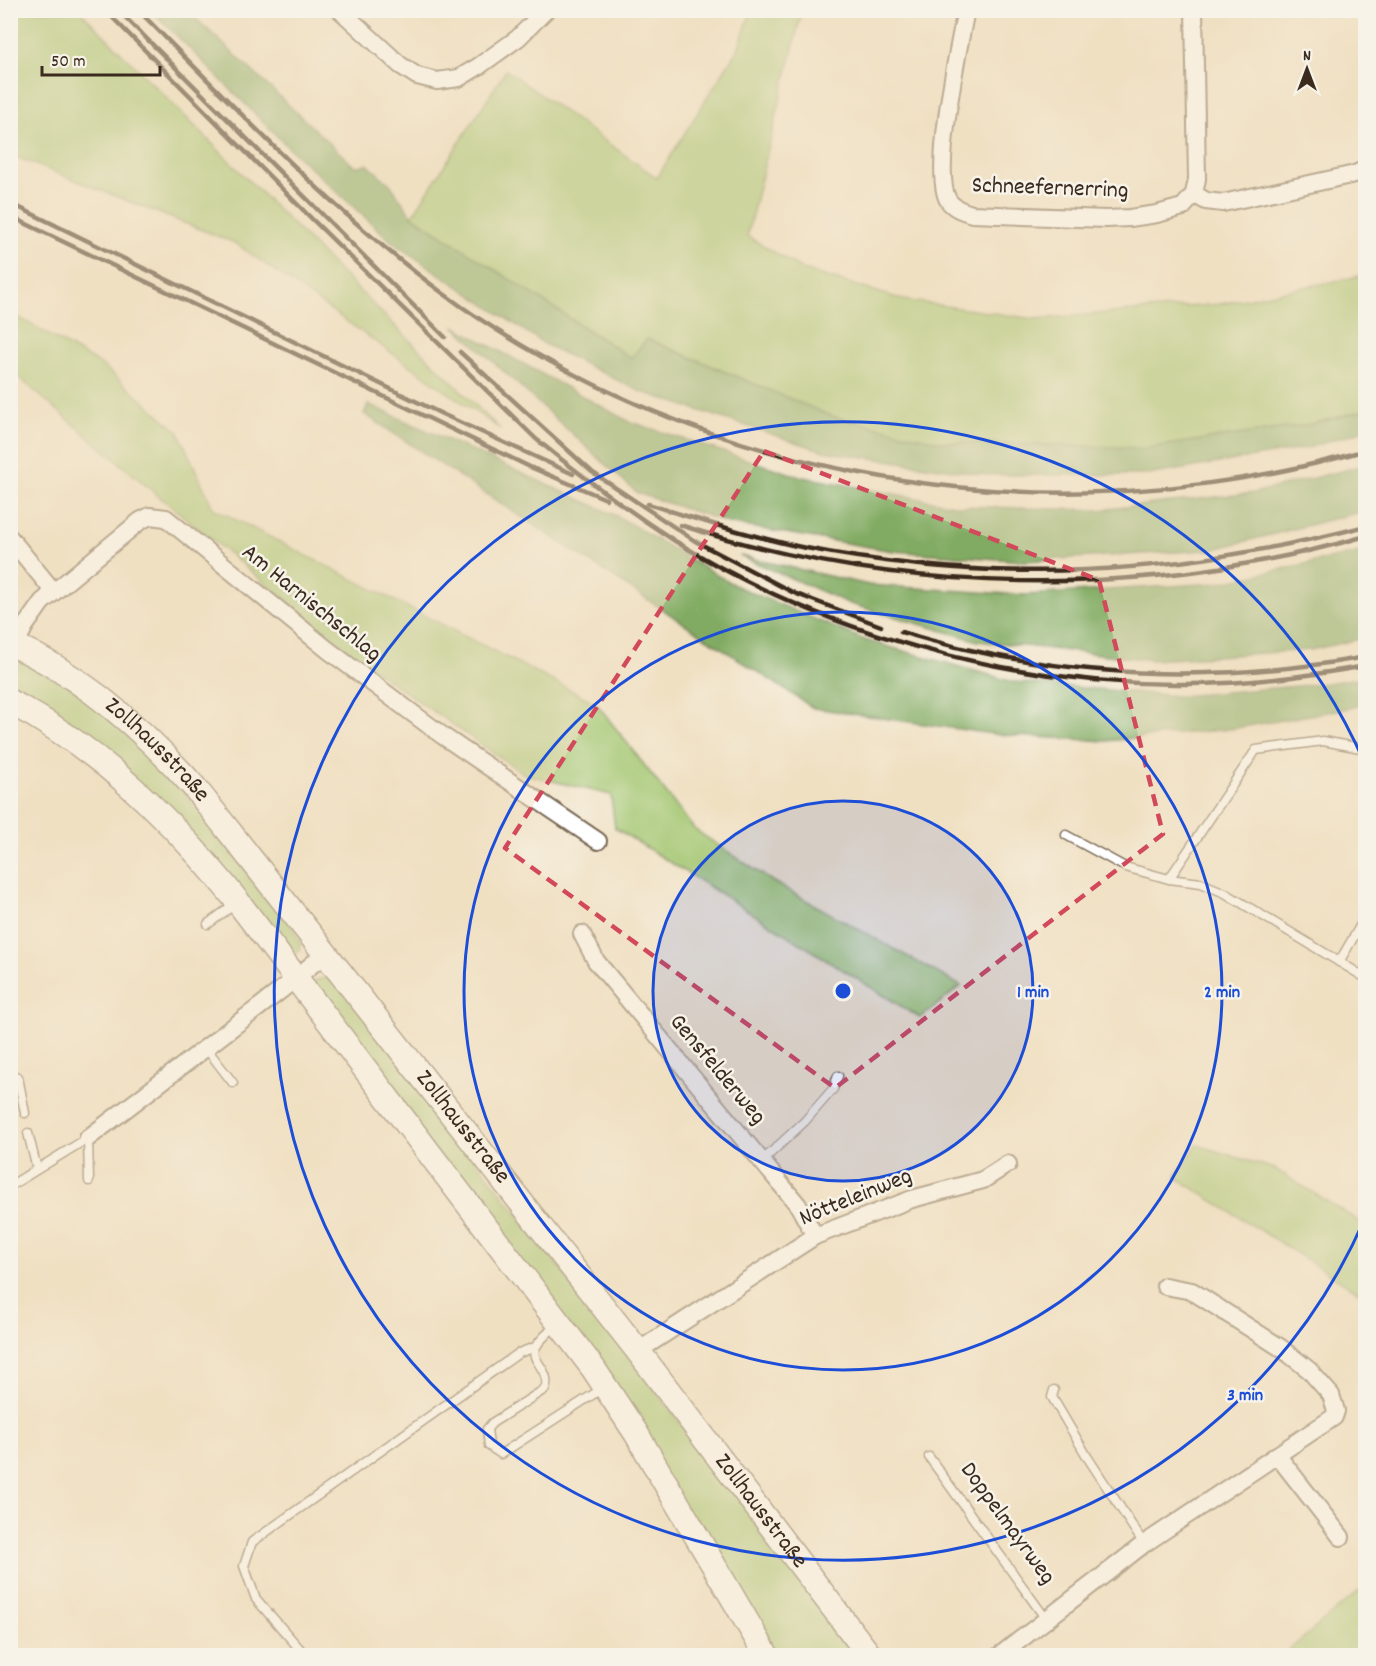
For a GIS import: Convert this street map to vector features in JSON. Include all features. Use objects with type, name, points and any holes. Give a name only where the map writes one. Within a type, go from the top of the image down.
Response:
[{"type":"main road","name":"Zollhausstraße","points":[[13,644],[58,668],[115,710],[166,757],[220,819],[638,1351],[870,1656]]},
{"type":"main road","name":"Zollhausstraße","points":[[10,702],[64,735],[124,781],[178,833],[238,902],[606,1386],[767,1656]]},
{"type":"street","points":[[340,10],[400,65],[417,76],[437,81],[459,78],[479,66],[518,38],[546,10]]},
{"type":"street","name":"Schneefernerring","points":[[966,10],[956,57],[943,163],[944,187],[948,200],[958,210],[972,214],[1130,218],[1183,207],[1194,194]]},
{"type":"street","points":[[1194,10],[1197,179],[1194,194],[1206,201],[1223,203],[1355,174],[1364,170]]},
{"type":"street","name":"Am Harnischschlag","points":[[13,644],[34,612],[54,592],[140,521],[150,516],[166,518],[328,651],[443,736],[598,841]]},
{"type":"street","points":[[10,538],[54,592]]},
{"type":"street","name":"Gensfelderweg","points":[[582,934],[596,961],[798,1205],[815,1236]]},
{"type":"street","points":[[88,1138],[326,953]]},
{"type":"street","name":"Nötteleinweg","points":[[638,1351],[815,1236],[912,1198],[983,1180],[1008,1164]]},
{"type":"street","name":"Doppelmayrweg","points":[[999,1656],[1144,1544],[1334,1417],[1336,1411],[1332,1395],[1309,1370],[1281,1348],[1192,1291],[1165,1286]]},
{"type":"street","points":[[1277,1455],[1341,1537]]},
{"type":"lane","points":[[1169,879],[1256,750],[1323,741],[1365,749]]},
{"type":"lane","points":[[1066,834],[1125,867],[1169,879],[1201,883],[1225,893],[1365,978]]},
{"type":"lane","points":[[208,924],[238,902]]},
{"type":"lane","points":[[1339,962],[1365,916]]},
{"type":"lane","points":[[206,1047],[233,1083]]},
{"type":"lane","points":[[10,1074],[18,1077],[25,1113]]},
{"type":"lane","points":[[762,1161],[805,1121],[833,1089],[838,1076]]},
{"type":"lane","points":[[28,1133],[37,1168]]},
{"type":"lane","points":[[10,1186],[88,1138],[89,1181]]},
{"type":"lane","points":[[306,1656],[256,1599],[244,1566],[252,1542],[519,1353],[535,1347],[559,1322]]},
{"type":"lane","points":[[535,1347],[534,1354],[548,1383],[545,1389],[488,1429],[489,1446],[501,1454],[606,1386]]},
{"type":"lane","points":[[1054,1390],[1052,1397],[1088,1458],[1144,1544]]},
{"type":"lane","name":"Doppelmayrweg","points":[[929,1457],[1046,1618]]},
{"type":"highlighted area","points":[[764,451],[1099,580],[1163,834],[835,1088],[505,848]]},
{"type":"green space","points":[[10,11],[80,11],[500,429],[235,243],[11,155]]},
{"type":"green space","points":[[152,11],[188,11],[355,167],[367,164],[390,184],[412,216],[631,358],[647,339],[831,416],[941,442],[1146,448],[1307,425],[1365,410],[1365,430],[1308,448],[1148,475],[987,475],[823,451],[639,391],[546,345],[393,243],[290,149]]},
{"type":"green space","points":[[751,11],[802,11],[747,236],[804,270],[904,300],[1035,319],[1220,304],[1365,275],[1365,410],[1307,425],[1146,448],[941,442],[831,416],[647,339],[631,358],[412,216],[506,70],[657,178],[739,47]]},
{"type":"green space","points":[[11,313],[103,366],[178,431],[213,508],[596,703],[694,829],[775,883],[961,986],[920,1018],[615,828],[611,795],[524,774],[358,659],[156,494],[11,371]]},
{"type":"green space","points":[[454,326],[628,421],[798,476],[960,506],[1097,510],[1253,493],[1365,465],[1365,511],[1211,550],[1024,561],[893,551],[732,524],[637,493]]},
{"type":"green space","points":[[368,404],[617,516],[736,586],[865,640],[1014,682],[1179,696],[1320,684],[1365,677],[1365,704],[1231,729],[1106,741],[1000,735],[813,708],[364,414]]},
{"type":"green space","points":[[1365,551],[1365,638],[1311,650],[1153,660],[978,641],[850,604],[740,556],[869,585],[1027,595],[1217,583]]},
{"type":"green space","points":[[10,653],[78,690],[164,768],[292,927],[300,942],[300,950],[293,954],[283,952],[198,847],[11,694]]},
{"type":"green space","points":[[324,978],[337,981],[861,1655],[770,1655],[637,1432],[311,985],[316,980]]},
{"type":"green space","points":[[1197,1145],[1275,1169],[1365,1225],[1365,1296],[1175,1177]]},
{"type":"green space","points":[[1365,1586],[1365,1655],[1283,1655]]},
{"type":"railway","points":[[105,10],[312,219],[536,439],[639,517],[732,574],[791,602],[916,647],[980,663],[1045,674],[1111,681],[1200,684],[1271,680],[1366,666]]},
{"type":"railway","points":[[118,10],[445,337]]},
{"type":"railway","points":[[138,10],[324,194],[363,229],[444,294],[546,359],[655,412],[769,451],[887,478],[1007,491],[1128,491],[1248,477],[1366,450]]},
{"type":"railway","points":[[10,203],[442,414],[573,474]]},
{"type":"railway","points":[[10,216],[530,467],[606,499]]},
{"type":"railway","points":[[460,352],[592,472],[695,541],[794,593],[881,626]]},
{"type":"railway","points":[[648,504],[743,533],[801,547],[873,559],[944,567],[1015,571],[1084,570],[1154,565],[1224,556],[1366,526]]},
{"type":"railway","points":[[680,525],[763,548],[849,566],[935,577],[1022,581],[1109,579],[1196,571],[1282,557],[1366,536]]},
{"type":"railway","points":[[901,632],[1016,659],[1074,668],[1132,672],[1190,674],[1248,671],[1307,666],[1366,657]]}]
